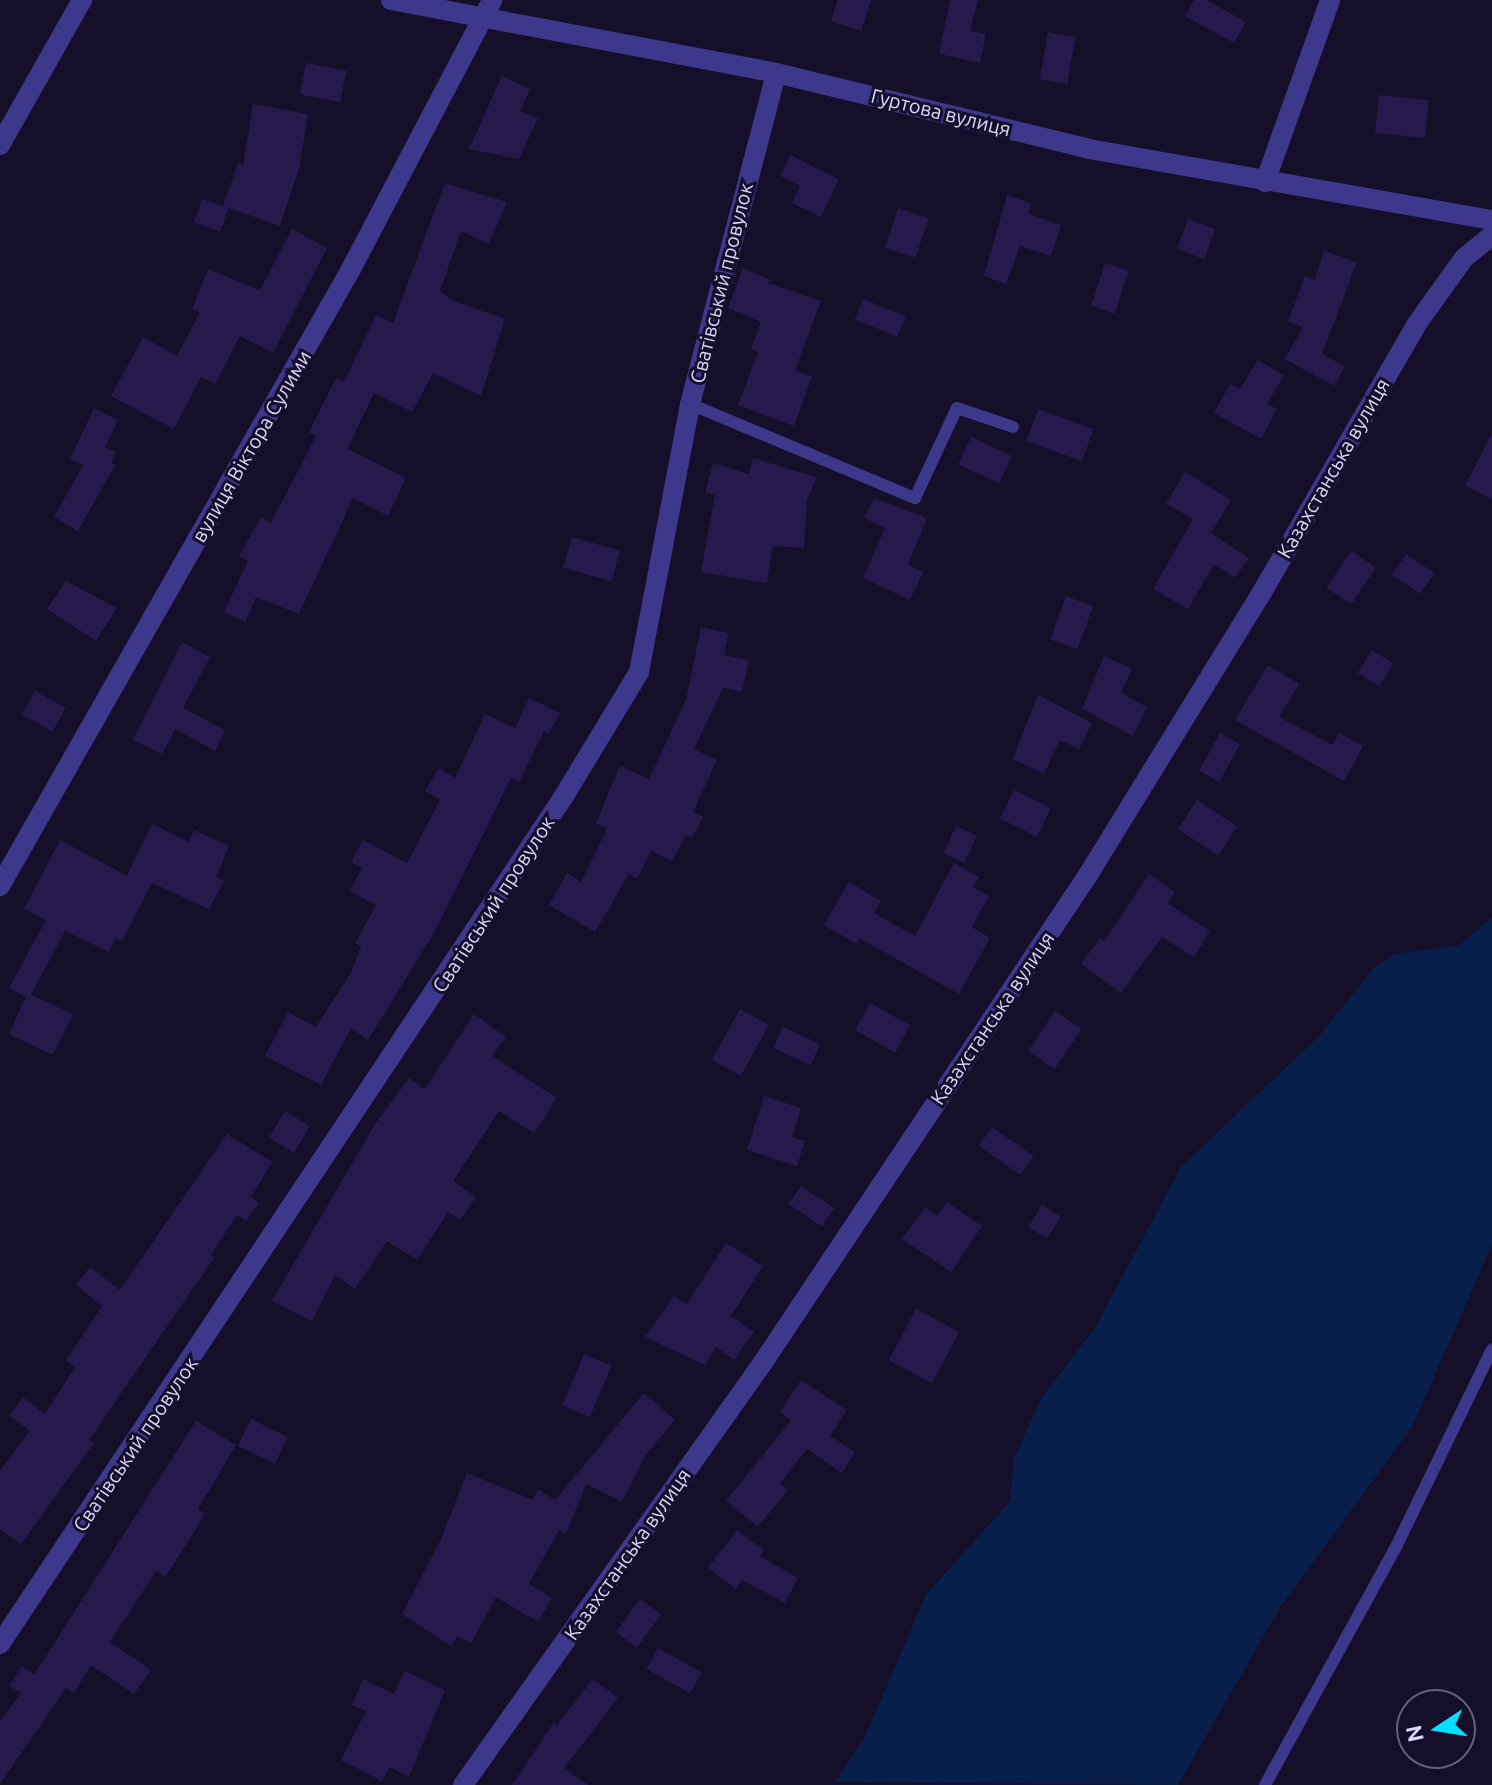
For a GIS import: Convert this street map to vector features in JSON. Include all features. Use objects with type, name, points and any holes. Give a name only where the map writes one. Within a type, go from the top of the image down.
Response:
[{"type":"street","points":[[0,145],[82,0]]},
{"type":"street","name":"Гуртова вулиця","points":[[391,0],[488,8],[776,73],[1089,149],[1492,220]]},
{"type":"street","points":[[1265,182],[1330,0]]},
{"type":"street","name":"вулиця Віктора Сулими","points":[[0,886],[350,271],[488,8]]},
{"type":"street","name":"Сватівський провулок","points":[[0,1644],[555,809],[639,672],[690,404],[776,73]]},
{"type":"street","name":"Казахстанська вулиця","points":[[463,1785],[762,1364],[1088,875],[1261,594],[1416,325],[1464,258],[1492,235]]},
{"type":"lane","points":[[690,404],[915,498],[957,408],[1013,427]]},
{"type":"lane","points":[[1265,1785],[1395,1549],[1492,1349]]},
{"type":"water","points":[[1492,918],[1492,1245],[1412,1427],[1279,1609],[1178,1785],[835,1782],[865,1736],[926,1595],[1010,1501],[1014,1458],[1042,1397],[1095,1328],[1181,1167],[1319,1036],[1375,967],[1395,954],[1459,945]]},
{"type":"building","points":[[838,0],[871,0],[861,31],[831,21]]},
{"type":"building","points":[[950,0],[978,0],[970,31],[986,34],[980,63],[939,54]]},
{"type":"building","points":[[1194,0],[1207,0],[1246,22],[1234,43],[1185,16]]},
{"type":"building","points":[[1048,32],[1076,37],[1067,84],[1040,79]]},
{"type":"building","points":[[306,63],[346,71],[340,102],[300,94]]},
{"type":"building","points":[[502,76],[530,89],[520,111],[538,118],[519,159],[469,149]]},
{"type":"building","points":[[1379,95],[1429,100],[1425,138],[1375,133]]},
{"type":"building","points":[[253,104],[308,114],[299,169],[280,226],[223,206],[238,163],[243,165]]},
{"type":"building","points":[[790,155],[839,179],[821,217],[792,203],[800,186],[781,176]]},
{"type":"building","points":[[445,183],[507,202],[489,244],[461,231],[440,291],[451,300],[505,319],[481,396],[433,373],[412,412],[374,393],[347,449],[406,478],[388,516],[353,498],[299,614],[256,597],[245,622],[224,612],[248,561],[239,556],[261,517],[271,523],[316,436],[309,432],[336,378],[344,382],[376,315],[393,323]]},
{"type":"building","points":[[1007,195],[1031,203],[1028,214],[1061,225],[1051,256],[1020,246],[1006,284],[984,276]]},
{"type":"building","points":[[202,199],[228,208],[220,232],[194,223]]},
{"type":"building","points":[[898,208],[928,218],[915,258],[885,248]]},
{"type":"building","points":[[1188,219],[1215,229],[1204,259],[1177,249]]},
{"type":"building","points":[[292,229],[327,248],[273,353],[240,336],[215,384],[201,377],[174,429],[111,396],[143,337],[177,356],[200,312],[192,309],[208,269],[260,290]]},
{"type":"building","points":[[1324,251],[1357,262],[1322,354],[1345,366],[1334,386],[1285,359],[1303,327],[1288,321],[1305,276],[1315,280]]},
{"type":"building","points":[[1105,263],[1129,271],[1115,314],[1091,306]]},
{"type":"building","points":[[743,268],[770,280],[768,283],[821,301],[795,370],[812,377],[794,426],[738,405],[758,352],[751,349],[761,322],[728,308]]},
{"type":"building","points":[[863,299],[906,316],[897,337],[855,319]]},
{"type":"building","points":[[1258,360],[1284,375],[1267,404],[1277,409],[1261,439],[1214,413],[1230,384],[1240,389]]},
{"type":"building","points":[[94,408],[118,420],[105,447],[116,452],[111,463],[115,465],[78,531],[54,517],[83,465],[70,459]]},
{"type":"building","points":[[1038,409],[1093,429],[1082,461],[1026,441]]},
{"type":"building","points":[[1492,433],[1492,499],[1465,486]]},
{"type":"building","points":[[971,437],[1012,456],[999,483],[958,464]]},
{"type":"building","points":[[753,458],[816,477],[807,502],[804,548],[773,546],[767,583],[701,572],[715,495],[705,492],[713,463],[749,474]]},
{"type":"building","points":[[1185,472],[1231,500],[1211,533],[1249,558],[1235,578],[1214,564],[1188,609],[1153,589],[1193,519],[1166,503]]},
{"type":"building","points":[[874,498],[927,518],[908,565],[923,572],[910,600],[863,578],[885,528],[864,518]]},
{"type":"building","points":[[572,537],[620,551],[611,582],[563,568]]},
{"type":"building","points":[[1351,551],[1376,568],[1351,604],[1326,587]]},
{"type":"building","points":[[1406,554],[1434,573],[1420,594],[1392,575]]},
{"type":"building","points":[[66,581],[117,608],[96,641],[47,609]]},
{"type":"building","points":[[1066,596],[1093,606],[1078,649],[1050,639]]},
{"type":"building","points":[[701,627],[728,633],[724,655],[749,660],[742,692],[723,688],[694,749],[717,760],[693,812],[703,817],[692,838],[686,835],[672,861],[651,851],[637,879],[629,874],[595,932],[549,905],[567,873],[581,882],[607,829],[596,823],[620,766],[649,779],[686,700]]},
{"type":"building","points":[[182,642],[210,657],[183,708],[225,730],[215,751],[175,729],[162,754],[133,740]]},
{"type":"building","points":[[1372,650],[1393,663],[1379,686],[1358,673]]},
{"type":"building","points":[[1104,656],[1132,669],[1121,693],[1147,707],[1133,736],[1082,709]]},
{"type":"building","points":[[1268,665],[1299,684],[1279,717],[1333,745],[1339,733],[1363,746],[1344,781],[1235,720]]},
{"type":"building","points":[[35,691],[66,708],[53,732],[22,715]]},
{"type":"building","points":[[1038,695],[1092,723],[1079,749],[1060,740],[1044,774],[1013,759]]},
{"type":"building","points":[[529,698],[560,713],[549,733],[544,731],[519,782],[511,778],[435,931],[368,1040],[351,1028],[321,1085],[265,1056],[288,1012],[316,1027],[352,971],[361,946],[355,943],[376,905],[350,891],[362,868],[351,862],[363,840],[407,863],[440,800],[425,791],[439,768],[455,778],[485,714],[515,728]]},
{"type":"building","points":[[1220,733],[1240,744],[1219,782],[1199,771]]},
{"type":"building","points":[[1014,790],[1051,808],[1037,837],[1000,819]]},
{"type":"building","points":[[1197,800],[1237,826],[1218,855],[1178,829]]},
{"type":"building","points":[[152,824],[189,842],[194,830],[229,846],[216,877],[224,881],[209,909],[152,883],[122,941],[115,938],[109,952],[65,931],[31,995],[73,1014],[53,1055],[9,1034],[26,997],[9,988],[46,920],[24,909],[60,840],[127,876]]},
{"type":"building","points":[[956,826],[977,836],[964,863],[943,853]]},
{"type":"building","points":[[954,863],[979,877],[973,887],[989,896],[972,927],[990,938],[959,994],[859,938],[856,944],[824,925],[849,882],[881,901],[874,913],[915,936]]},
{"type":"building","points":[[1149,874],[1175,892],[1167,903],[1210,931],[1194,957],[1162,937],[1121,993],[1081,964],[1100,938],[1104,941]]},
{"type":"building","points":[[870,1003],[910,1025],[895,1052],[855,1030]]},
{"type":"building","points":[[740,1009],[769,1025],[741,1076],[712,1060]]},
{"type":"building","points":[[1055,1011],[1082,1029],[1055,1069],[1028,1051]]},
{"type":"building","points":[[474,1014],[506,1037],[492,1056],[557,1098],[534,1133],[499,1111],[453,1181],[476,1197],[460,1220],[448,1212],[417,1260],[387,1241],[355,1289],[335,1275],[312,1321],[272,1301],[375,1124],[409,1078],[425,1089]]},
{"type":"building","points":[[783,1027],[820,1044],[810,1065],[773,1048]]},
{"type":"building","points":[[764,1096],[801,1108],[792,1137],[805,1141],[797,1166],[747,1150]]},
{"type":"building","points":[[285,1111],[310,1126],[294,1153],[269,1138]]},
{"type":"building","points":[[992,1127],[1034,1156],[1021,1175],[979,1146]]},
{"type":"building","points":[[227,1134],[272,1162],[251,1197],[259,1203],[246,1221],[237,1215],[211,1255],[214,1258],[89,1440],[94,1443],[21,1544],[0,1529],[0,1470],[30,1431],[9,1415],[23,1397],[45,1414],[75,1367],[66,1360],[102,1306],[76,1285],[90,1267],[120,1290]]},
{"type":"building","points":[[801,1186],[834,1208],[822,1227],[789,1204]]},
{"type":"building","points":[[947,1202],[982,1226],[951,1272],[902,1239],[925,1207],[937,1216]]},
{"type":"building","points":[[1042,1205],[1061,1217],[1047,1239],[1028,1227]]},
{"type":"building","points":[[726,1243],[763,1266],[731,1316],[754,1332],[734,1360],[716,1347],[705,1365],[645,1337],[674,1296],[687,1304]]},
{"type":"building","points":[[916,1309],[959,1332],[932,1383],[889,1360]]},
{"type":"building","points":[[584,1354],[612,1366],[590,1417],[562,1406]]},
{"type":"building","points":[[801,1380],[847,1410],[830,1436],[855,1452],[842,1473],[807,1449],[780,1484],[788,1490],[758,1527],[726,1501],[791,1420],[780,1412]]},
{"type":"building","points":[[644,1393],[675,1420],[645,1456],[622,1502],[586,1484],[566,1534],[559,1530],[529,1584],[552,1598],[538,1622],[496,1597],[471,1643],[457,1636],[451,1646],[402,1614],[440,1541],[467,1473],[533,1500],[538,1489],[555,1500]]},
{"type":"building","points":[[251,1419],[288,1437],[275,1464],[238,1446]]},
{"type":"building","points":[[196,1421],[236,1445],[198,1509],[205,1514],[193,1534],[165,1577],[156,1571],[110,1642],[151,1670],[134,1694],[91,1665],[74,1693],[66,1688],[0,1784],[0,1721],[21,1693],[9,1686],[22,1666],[34,1675]]},
{"type":"building","points":[[737,1530],[764,1551],[760,1556],[798,1578],[785,1603],[742,1580],[736,1589],[708,1568]]},
{"type":"building","points":[[640,1599],[661,1614],[637,1647],[616,1632]]},
{"type":"building","points":[[658,1648],[702,1672],[690,1693],[646,1669]]},
{"type":"building","points":[[405,1671],[445,1690],[409,1777],[390,1767],[382,1781],[341,1760],[366,1711],[352,1705],[363,1679],[394,1694]]},
{"type":"building","points":[[593,1679],[618,1698],[564,1768],[588,1785],[512,1785],[554,1722],[557,1725]]}]
